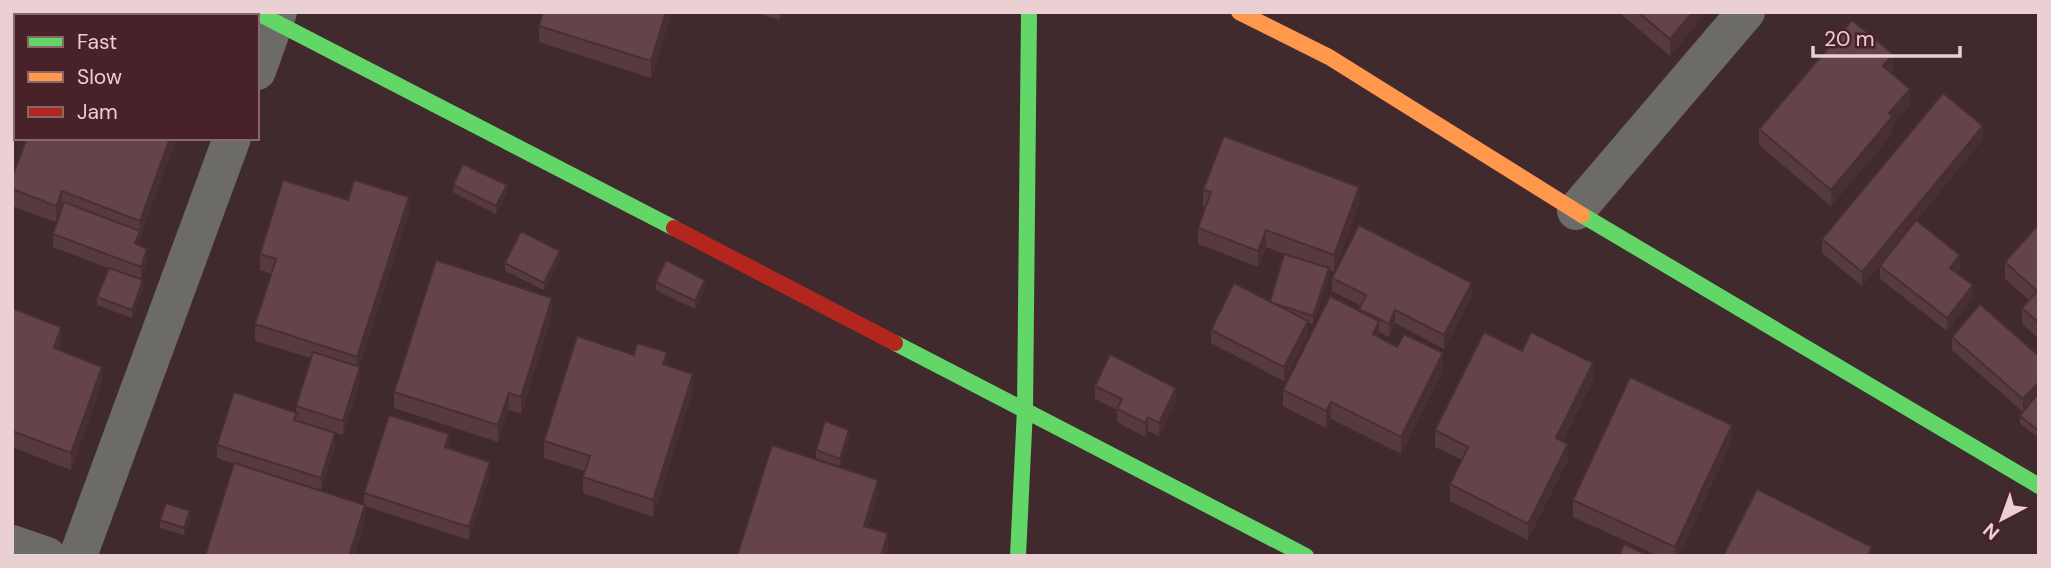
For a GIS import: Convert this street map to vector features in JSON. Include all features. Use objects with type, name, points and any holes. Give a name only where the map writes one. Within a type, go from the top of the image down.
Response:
[{"type":"street","points":[[1018,556],[1025,409],[1029,12]]},
{"type":"street","points":[[1240,12],[1329,57],[1576,211],[2039,486]]},
{"type":"street","points":[[1576,211],[1746,12]]},
{"type":"street","points":[[259,63],[270,16],[1306,556]]},
{"type":"street","points":[[78,556],[231,140]]},
{"type":"street","points":[[12,544],[47,556]]},
{"type":"building","points":[[543,12],[666,12],[651,61],[539,26]]},
{"type":"building","points":[[1638,12],[1693,12],[1670,39]]},
{"type":"building","points":[[1852,20],[1893,54],[1883,66],[1910,89],[1889,113],[1893,116],[1831,190],[1759,129]]},
{"type":"building","points":[[1943,93],[1983,126],[1862,272],[1822,239]]},
{"type":"building","points":[[1224,136],[1359,187],[1334,255],[1266,230],[1258,251],[1198,228],[1211,192],[1203,190]]},
{"type":"building","points":[[26,140],[169,140],[140,221],[62,191],[56,206],[12,189],[12,178]]},
{"type":"building","points":[[463,164],[507,185],[496,206],[453,185]]},
{"type":"building","points":[[283,180],[348,200],[354,180],[409,197],[357,357],[255,324],[276,259],[260,254]]},
{"type":"building","points":[[64,202],[140,231],[135,243],[147,249],[141,267],[53,234]]},
{"type":"building","points":[[1916,220],[1960,255],[1950,268],[1973,285],[1947,318],[1880,266]]},
{"type":"building","points":[[2039,224],[2039,323],[2022,308],[2037,291],[2005,262]]},
{"type":"building","points":[[1359,225],[1472,283],[1444,335],[1395,310],[1389,324],[1359,309],[1366,295],[1332,278]]},
{"type":"building","points":[[521,231],[560,251],[544,283],[505,263]]},
{"type":"building","points":[[1284,254],[1329,268],[1313,316],[1270,302]]},
{"type":"building","points":[[436,260],[552,298],[521,397],[509,393],[498,425],[394,392]]},
{"type":"building","points":[[666,260],[705,280],[695,301],[656,282]]},
{"type":"building","points":[[109,268],[143,280],[132,310],[97,297]]},
{"type":"building","points":[[1234,283],[1308,321],[1284,367],[1211,330]]},
{"type":"building","points":[[1330,296],[1379,321],[1373,334],[1397,347],[1404,334],[1443,353],[1401,437],[1331,402],[1326,411],[1283,390]]},
{"type":"building","points":[[1980,304],[2039,356],[2039,382],[2023,399],[1952,337]]},
{"type":"building","points":[[12,308],[61,327],[54,348],[102,367],[71,453],[12,431]]},
{"type":"building","points":[[1484,332],[1522,351],[1531,332],[1593,363],[1556,438],[1568,444],[1528,524],[1450,484],[1468,447],[1435,430]]},
{"type":"building","points":[[577,336],[634,355],[637,343],[667,352],[663,364],[693,374],[653,500],[583,477],[590,456],[544,441]]},
{"type":"building","points":[[313,352],[360,367],[343,421],[296,406]]},
{"type":"building","points":[[1110,354],[1176,388],[1159,423],[1148,417],[1145,423],[1117,409],[1122,399],[1095,386]]},
{"type":"building","points":[[1630,377],[1732,425],[1675,547],[1573,500]]},
{"type":"building","points":[[234,392],[297,413],[294,420],[335,433],[321,478],[217,445]]},
{"type":"building","points":[[2039,392],[2039,431],[2020,416]]},
{"type":"building","points":[[389,415],[449,434],[445,447],[490,462],[469,527],[364,493]]},
{"type":"building","points":[[825,421],[849,430],[840,459],[816,450]]},
{"type":"building","points":[[772,445],[878,480],[864,526],[888,533],[881,556],[737,556]]},
{"type":"building","points":[[234,463],[365,505],[349,556],[205,556]]},
{"type":"building","points":[[1757,489],[1872,547],[1868,556],[1723,556]]},
{"type":"building","points":[[166,503],[190,511],[184,528],[160,520]]},
{"type":"building","points":[[1624,544],[1649,556],[1619,556]]},
{"type":"traffic: fast","points":[[256,12],[674,228]]},
{"type":"traffic: fast","points":[[1018,556],[1025,409],[1029,12]]},
{"type":"traffic: fast","points":[[1582,215],[2039,486]]},
{"type":"traffic: fast","points":[[895,343],[1306,556]]},
{"type":"traffic: slow","points":[[1239,12],[1329,57],[1582,215]]},
{"type":"traffic: jam","points":[[674,228],[895,343]]}]
